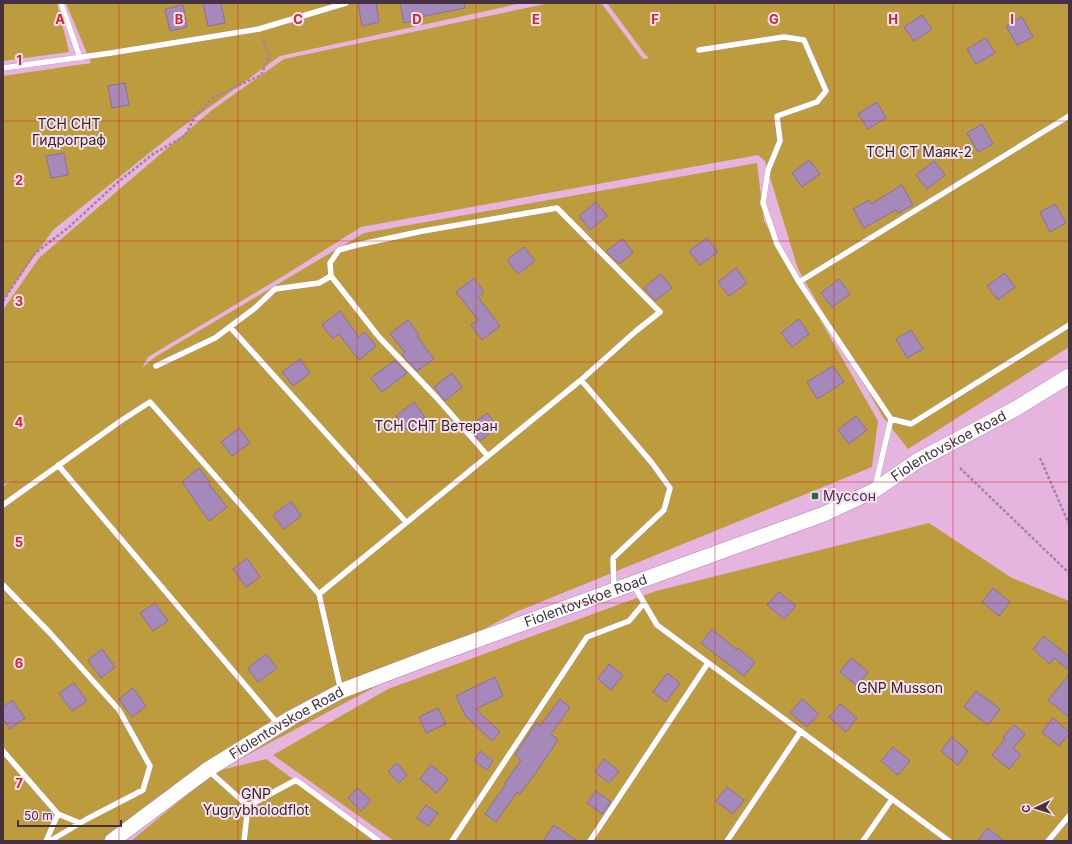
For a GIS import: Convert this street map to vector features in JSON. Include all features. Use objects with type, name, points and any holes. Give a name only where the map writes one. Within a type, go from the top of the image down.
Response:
[{"type":"main road","name":"Fiolentovskoe Road","points":[[112,841],[207,770],[291,718],[341,691],[432,656],[824,514],[875,490],[917,461],[1015,409],[1069,376]]},
{"type":"lane","points":[[61,3],[80,58]]},
{"type":"lane","points":[[3,68],[80,58],[259,29],[346,3]]},
{"type":"lane","points":[[699,50],[784,37],[804,40],[826,91],[817,102],[777,116],[780,141],[768,170],[763,203],[777,244],[799,282],[891,419],[911,424],[1069,325]]},
{"type":"lane","points":[[799,282],[1069,116]]},
{"type":"lane","points":[[319,594],[487,455],[581,380],[636,331],[660,312],[557,208],[423,231],[357,245],[339,250],[330,263],[331,276],[379,337],[437,398],[487,455]]},
{"type":"lane","points":[[156,366],[215,338],[254,308],[275,289],[319,283],[331,276]]},
{"type":"lane","points":[[230,327],[406,522]]},
{"type":"lane","points":[[581,380],[652,463],[670,488],[664,510],[613,558],[614,590]]},
{"type":"lane","points":[[3,505],[122,420],[150,402],[319,594],[341,691]]},
{"type":"lane","points":[[875,490],[891,419]]},
{"type":"lane","points":[[58,465],[280,726]]},
{"type":"lane","points":[[632,584],[656,625],[949,841]]},
{"type":"lane","points":[[3,585],[50,633],[119,710],[150,766],[143,790],[80,823],[50,841]]},
{"type":"lane","points":[[452,841],[587,637],[629,620],[644,603]]},
{"type":"lane","points":[[590,841],[708,663]]},
{"type":"lane","points":[[727,841],[801,732]]},
{"type":"lane","points":[[3,751],[58,814],[80,823]]},
{"type":"lane","points":[[207,770],[248,806]]},
{"type":"lane","points":[[248,806],[296,780],[379,841]]},
{"type":"lane","points":[[863,841],[892,799]]},
{"type":"lane","points":[[244,841],[248,806]]},
{"type":"lane","points":[[46,841],[58,814]]},
{"type":"lane","points":[[1048,841],[1069,816]]},
{"type":"path","points":[[3,301],[34,254],[153,154],[185,136],[195,116],[214,97],[261,75],[269,57],[259,29]]},
{"type":"path","points":[[1040,458],[1069,524]]},
{"type":"path","points":[[960,468],[1069,573]]},
{"type":"green space","points":[[3,3],[57,3],[69,52],[3,61]]},
{"type":"green space","name":"ТСН СНТ Гидрограф","points":[[66,3],[522,3],[280,56],[178,130],[53,230],[3,300],[3,76],[91,63]]},
{"type":"green space","points":[[550,3],[601,3],[643,59],[649,58],[607,3],[1069,3],[1069,347],[908,449],[883,417],[798,269],[765,161],[758,155],[361,227],[285,275],[148,357],[142,368],[155,357],[364,233],[757,163],[764,221],[878,421],[872,467],[516,612],[217,771],[266,759],[377,841],[131,841],[213,773],[124,841],[3,841],[3,487],[12,479],[3,485],[3,310],[39,258],[212,110],[284,59]]},
{"type":"green space","name":"GNP Musson","points":[[929,523],[1012,578],[1069,601],[1069,841],[394,841],[273,755],[388,689],[656,591]]},
{"type":"building","points":[[221,3],[225,23],[208,26],[203,4]]},
{"type":"building","points":[[358,3],[376,3],[379,22],[362,26]]},
{"type":"building","points":[[400,3],[464,3],[465,8],[420,17],[421,20],[404,23]]},
{"type":"building","points":[[183,5],[187,27],[170,31],[165,9]]},
{"type":"building","points":[[922,15],[932,29],[914,41],[904,27]]},
{"type":"building","points":[[1022,17],[1033,37],[1017,45],[1006,26]]},
{"type":"building","points":[[986,38],[995,53],[976,64],[967,49]]},
{"type":"building","points":[[125,83],[129,105],[112,108],[108,86]]},
{"type":"building","points":[[877,102],[886,118],[868,129],[858,114]]},
{"type":"building","points":[[982,124],[993,144],[978,152],[967,133]]},
{"type":"building","points":[[64,153],[68,175],[51,178],[46,156]]},
{"type":"building","points":[[809,160],[820,174],[802,187],[792,173]]},
{"type":"building","points":[[934,161],[945,175],[927,189],[916,175]]},
{"type":"building","points":[[902,185],[913,205],[898,213],[896,210],[864,228],[853,209],[869,200],[871,204]]},
{"type":"building","points":[[596,202],[607,216],[590,230],[579,216]]},
{"type":"building","points":[[1055,204],[1066,223],[1050,232],[1040,212]]},
{"type":"building","points":[[707,238],[718,252],[700,265],[689,251]]},
{"type":"building","points":[[623,239],[633,253],[619,264],[606,251]]},
{"type":"building","points":[[524,247],[535,261],[518,274],[507,260]]},
{"type":"building","points":[[736,268],[747,283],[729,296],[718,282]]},
{"type":"building","points":[[1005,273],[1015,287],[998,300],[987,286]]},
{"type":"building","points":[[661,274],[672,288],[655,301],[644,288]]},
{"type":"building","points":[[474,278],[484,292],[478,297],[500,326],[482,340],[471,325],[478,320],[456,292]]},
{"type":"building","points":[[839,279],[850,294],[832,307],[821,293]]},
{"type":"building","points":[[340,311],[359,337],[365,332],[376,346],[359,360],[339,334],[333,339],[322,325]]},
{"type":"building","points":[[799,319],[809,334],[792,347],[781,333]]},
{"type":"building","points":[[408,320],[419,334],[417,336],[434,359],[417,371],[402,355],[405,352],[390,334]]},
{"type":"building","points":[[911,330],[923,349],[907,358],[896,339]]},
{"type":"building","points":[[300,359],[310,373],[293,386],[282,372]]},
{"type":"building","points":[[395,360],[407,373],[382,392],[371,378]]},
{"type":"building","points":[[833,366],[844,382],[817,399],[807,382]]},
{"type":"building","points":[[452,373],[462,387],[445,401],[434,387]]},
{"type":"building","points":[[414,402],[425,417],[407,430],[396,416]]},
{"type":"building","points":[[487,413],[498,427],[480,441],[469,427]]},
{"type":"building","points":[[856,416],[867,430],[849,444],[838,430]]},
{"type":"building","points":[[239,428],[250,443],[232,456],[221,442]]},
{"type":"building","points":[[199,468],[210,482],[209,484],[227,507],[209,521],[182,482]]},
{"type":"building","points":[[291,501],[301,516],[284,529],[273,515]]},
{"type":"building","points":[[247,558],[260,577],[246,587],[233,569]]},
{"type":"building","points":[[993,588],[1010,602],[999,616],[982,602]]},
{"type":"building","points":[[779,592],[796,606],[784,619],[767,605]]},
{"type":"building","points":[[155,603],[168,621],[153,631],[140,613]]},
{"type":"building","points":[[712,629],[737,650],[738,648],[755,662],[744,676],[701,643]]},
{"type":"building","points":[[1044,636],[1069,657],[1069,670],[1054,658],[1050,664],[1033,649]]},
{"type":"building","points":[[102,649],[115,667],[101,678],[88,660]]},
{"type":"building","points":[[266,654],[277,668],[258,682],[248,668]]},
{"type":"building","points":[[851,658],[868,672],[857,686],[840,672]]},
{"type":"building","points":[[609,664],[623,675],[611,690],[598,679]]},
{"type":"building","points":[[667,673],[680,683],[666,702],[653,692]]},
{"type":"building","points":[[1069,675],[1069,717],[1048,700]]},
{"type":"building","points":[[495,677],[503,696],[476,709],[500,732],[492,741],[466,717],[456,696]]},
{"type":"building","points":[[74,683],[87,701],[72,711],[59,693]]},
{"type":"building","points":[[133,688],[146,706],[132,717],[119,699]]},
{"type":"building","points":[[976,691],[1000,709],[988,725],[964,707]]},
{"type":"building","points":[[560,699],[570,707],[551,734],[558,740],[520,794],[517,792],[496,822],[485,814],[521,760],[515,755],[536,723],[540,726]]},
{"type":"building","points":[[802,699],[819,714],[807,727],[790,713]]},
{"type":"building","points":[[12,700],[25,718],[10,729],[3,719],[3,707]]},
{"type":"building","points":[[840,704],[857,718],[846,732],[829,717]]},
{"type":"building","points":[[438,708],[446,724],[426,733],[419,717]]},
{"type":"building","points":[[1053,718],[1069,732],[1059,746],[1042,732]]},
{"type":"building","points":[[1014,725],[1025,734],[1013,748],[1021,755],[1009,769],[992,755],[1005,739],[1003,737]]},
{"type":"building","points":[[952,737],[968,751],[958,765],[941,751]]},
{"type":"building","points":[[893,747],[910,761],[898,775],[881,761]]},
{"type":"building","points":[[480,751],[493,761],[487,770],[474,761]]},
{"type":"building","points":[[604,759],[619,771],[609,783],[595,772]]},
{"type":"building","points":[[397,763],[407,775],[399,783],[388,771]]},
{"type":"building","points":[[431,765],[448,779],[437,793],[420,779]]},
{"type":"building","points":[[727,787],[744,800],[733,814],[716,801]]},
{"type":"building","points":[[357,788],[371,800],[361,811],[348,798]]},
{"type":"building","points":[[596,791],[611,802],[602,814],[587,803]]},
{"type":"building","points":[[426,805],[438,813],[428,826],[417,818]]},
{"type":"building","points":[[554,825],[577,841],[543,841]]},
{"type":"building","points":[[988,828],[1004,841],[977,841]]},
{"type":"place","name":"Муссон","points":[[815,496]]},
{"type":"park label","name":"ТСН СТ Маяк-2","points":[[919,152]]},
{"type":"park label","name":"ТСН СНТ Ветеран","points":[[436,426]]},
{"type":"park label","name":"GNP Yugrybholodflot","points":[[256,802]]}]
